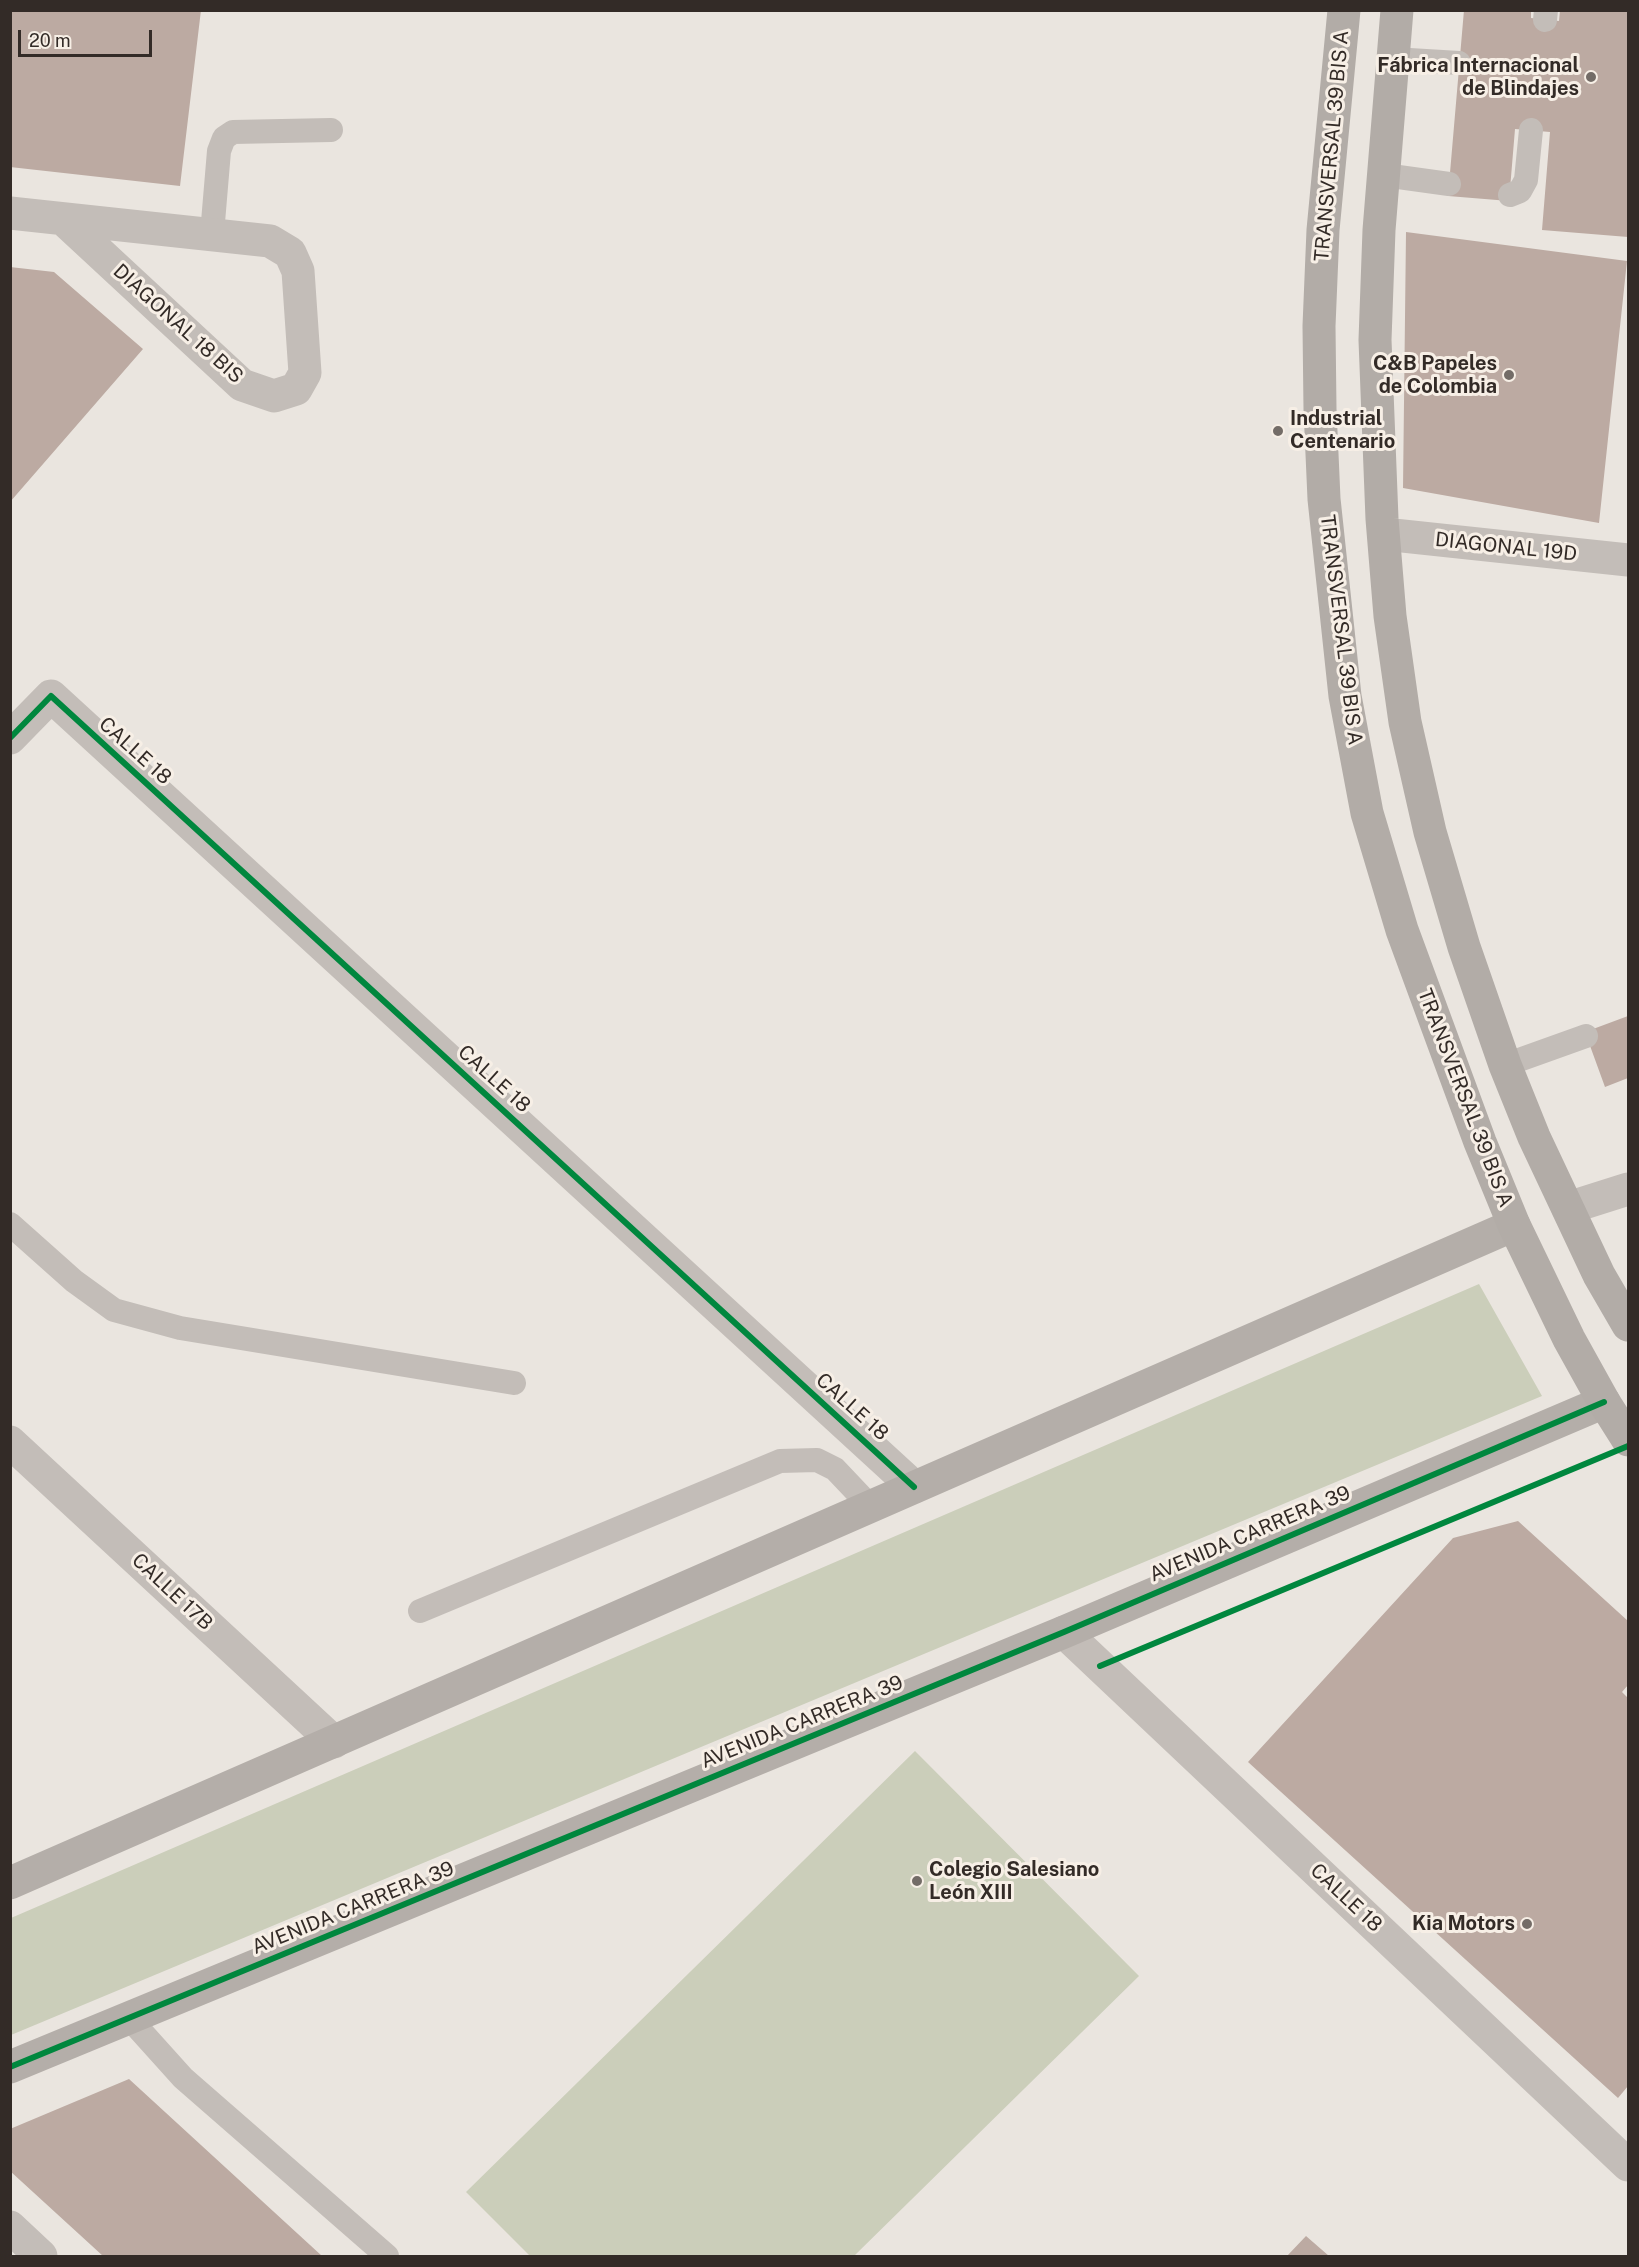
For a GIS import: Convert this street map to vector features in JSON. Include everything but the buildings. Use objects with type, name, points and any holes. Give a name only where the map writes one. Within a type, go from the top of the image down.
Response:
[{"type":"main road","name":"TRANSVERSAL 39 BIS A","points":[[1344,10],[1323,230],[1319,338],[1324,499],[1345,696],[1367,813],[1402,930],[1480,1142],[1514,1225],[1569,1339],[1604,1402],[1629,1440]]},
{"type":"main road","points":[[1397,10],[1384,175],[1375,340],[1378,457],[1390,616],[1405,722],[1430,832],[1464,947],[1505,1065],[1534,1137],[1599,1275],[1629,1325]]},
{"type":"street","name":"DIAGONAL 18 BIS","points":[[10,213],[270,241],[290,253],[298,271],[304,373],[296,389],[274,396],[242,385],[63,219]]},
{"type":"street","name":"DIAGONAL 19D","points":[[1384,534],[1629,560]]},
{"type":"street","name":"CALLE 18","points":[[10,738],[51,696],[914,1487]]},
{"type":"street","points":[[1568,1208],[1629,1189]]},
{"type":"street","points":[[10,1883],[1514,1225]]},
{"type":"street","name":"AVENIDA CARRERA 39","points":[[10,2067],[1064,1632],[1604,1402]]},
{"type":"street","name":"CALLE 17B","points":[[10,1442],[333,1742]]},
{"type":"street","name":"CALLE 18","points":[[1064,1632],[1629,2165]]},
{"type":"street","points":[[10,2227],[41,2256]]},
{"type":"lane","points":[[1393,59],[1460,63]]},
{"type":"lane","points":[[212,234],[219,151],[224,138],[232,132],[331,129]]},
{"type":"lane","points":[[1510,195],[1520,191],[1526,180],[1532,130]]},
{"type":"lane","points":[[1384,175],[1449,184]]},
{"type":"lane","points":[[1505,1065],[1586,1036]]},
{"type":"lane","points":[[10,1224],[74,1281],[114,1310],[180,1328],[514,1383]]},
{"type":"lane","points":[[420,1611],[780,1461],[817,1460],[835,1469],[870,1506]]},
{"type":"lane","points":[[129,2018],[183,2078],[387,2256]]},
{"type":"green space","points":[[1479,1284],[1542,1396],[11,2035],[11,1918]]},
{"type":"green space","points":[[915,1751],[1139,1976],[854,2256],[530,2256],[466,2192]]},
{"type":"cycle path","points":[[10,738],[51,696],[914,1487]]},
{"type":"cycle path","points":[[10,2067],[1064,1632],[1604,1402]]},
{"type":"cycle path","points":[[1100,1666],[1628,1446]]},
{"type":"place","name":"Fábrica Internacional de Blindajes","points":[[1591,77]]},
{"type":"place","name":"C&B Papeles de Colombia","points":[[1509,375]]},
{"type":"place","name":"Industrial Centenario","points":[[1278,431]]},
{"type":"place","name":"Colegio Salesiano León XIII","points":[[917,1881]]},
{"type":"place","name":"Kia Motors","points":[[1527,1924]]}]
